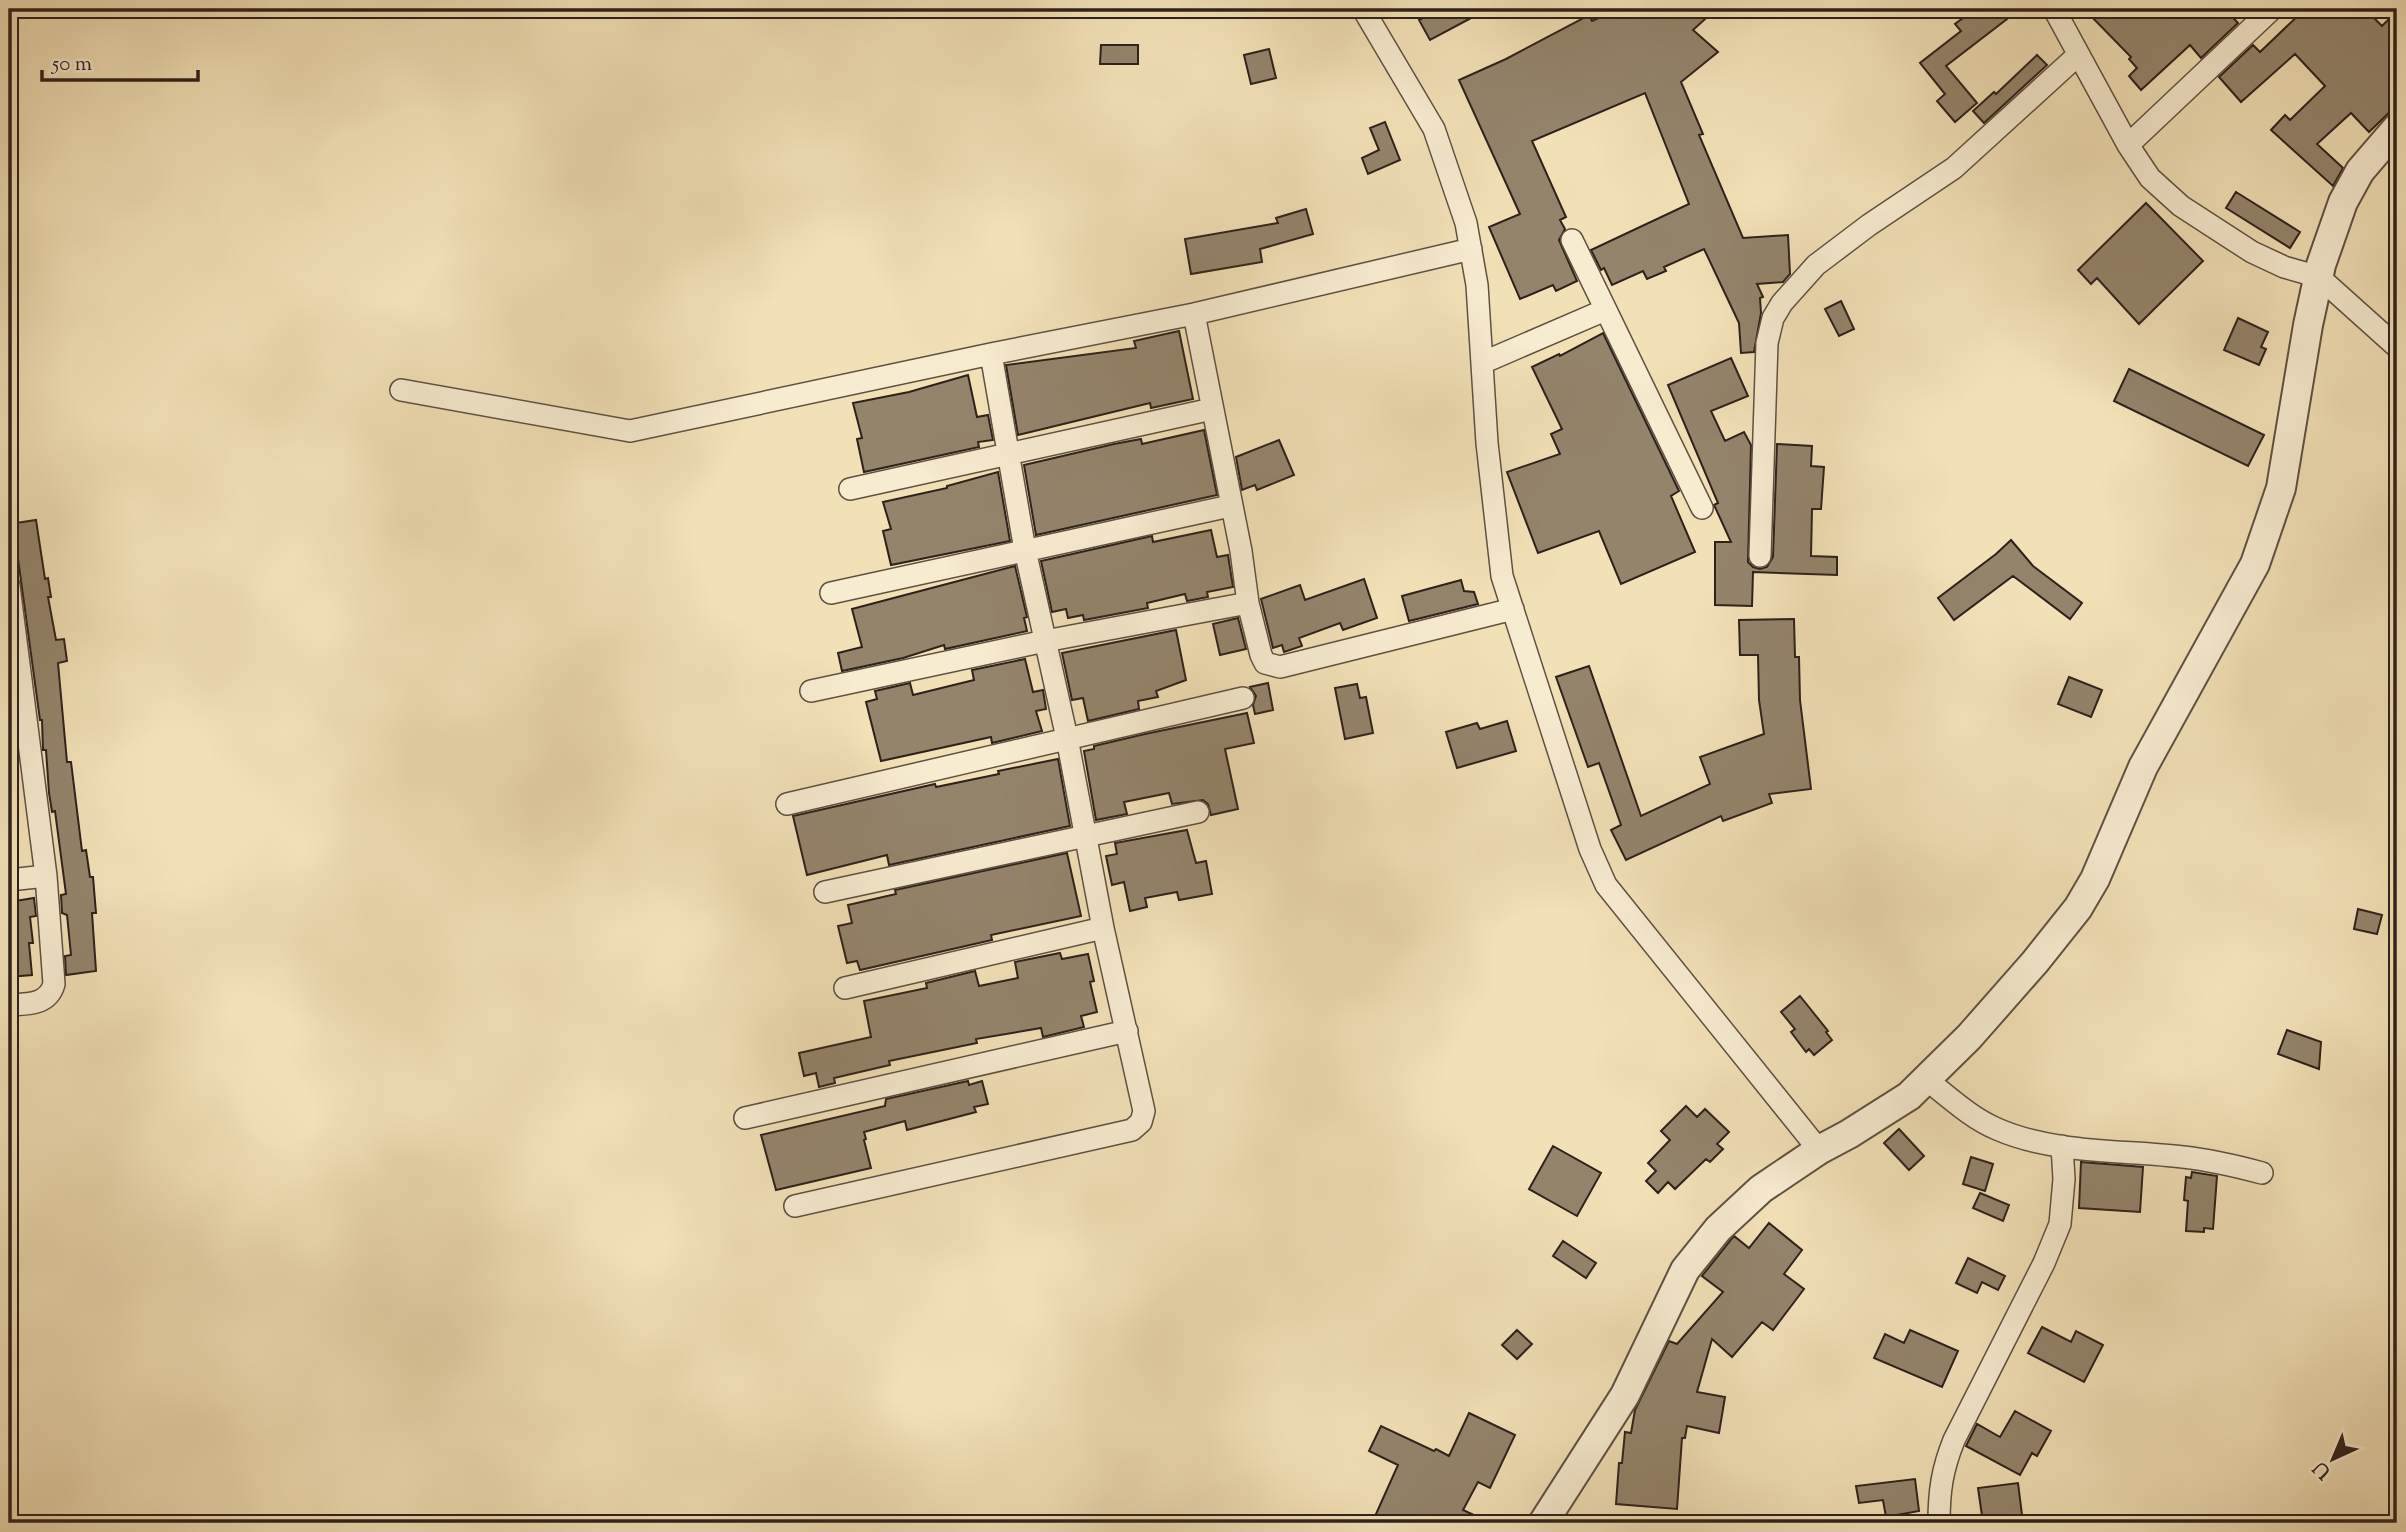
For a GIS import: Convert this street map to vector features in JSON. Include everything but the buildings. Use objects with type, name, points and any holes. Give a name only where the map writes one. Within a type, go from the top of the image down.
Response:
[{"type":"street","points":[[1363,9],[1434,129],[1466,223],[1476,285],[1502,576],[1590,849],[1606,884],[1819,1150]]},
{"type":"street","points":[[2054,9],[2128,145],[2150,178],[2181,206],[2267,260],[2319,277],[2397,347]]},
{"type":"street","points":[[2128,145],[2272,9]]},
{"type":"street","points":[[1760,555],[1768,343],[1773,318],[1782,303],[1816,265],[1954,168],[2078,55]]},
{"type":"street","points":[[1543,1523],[1625,1395],[1685,1270],[1738,1208],[1819,1150],[1909,1096],[1969,1037],[2027,972],[2078,908],[2095,879],[2143,767],[2255,564],[2281,488],[2308,325],[2319,277],[2343,202],[2360,171],[2377,148],[2397,128]]},
{"type":"street","points":[[1572,240],[1702,508]]},
{"type":"street","points":[[401,390],[630,431],[1194,314],[1471,249]]},
{"type":"street","points":[[1482,363],[1605,310]]},
{"type":"street","points":[[1194,314],[1241,551],[1248,603],[1262,659],[1271,666],[1280,667],[1513,609]]},
{"type":"street","points":[[795,1206],[1132,1130],[1141,1122],[1144,1111],[1103,929],[1066,738],[1025,550],[991,354]]},
{"type":"street","points":[[850,489],[1212,409]]},
{"type":"street","points":[[831,593],[1230,506]]},
{"type":"street","points":[[9,586],[46,876],[54,984],[52,992],[44,999],[31,1004],[9,1005]]},
{"type":"street","points":[[811,691],[1045,641],[1248,603]]},
{"type":"street","points":[[787,804],[1243,698]]},
{"type":"street","points":[[825,892],[1198,812]]},
{"type":"street","points":[[9,880],[46,876]]},
{"type":"street","points":[[845,988],[1103,929]]},
{"type":"street","points":[[745,1118],[1127,1031]]},
{"type":"street","points":[[1927,1080],[1973,1117],[1999,1130],[2062,1146],[2210,1160],[2262,1173]]},
{"type":"street","points":[[1939,1523],[1939,1490],[1943,1467],[1954,1440],[2044,1263],[2060,1224],[2064,1179],[2062,1146]]}]
